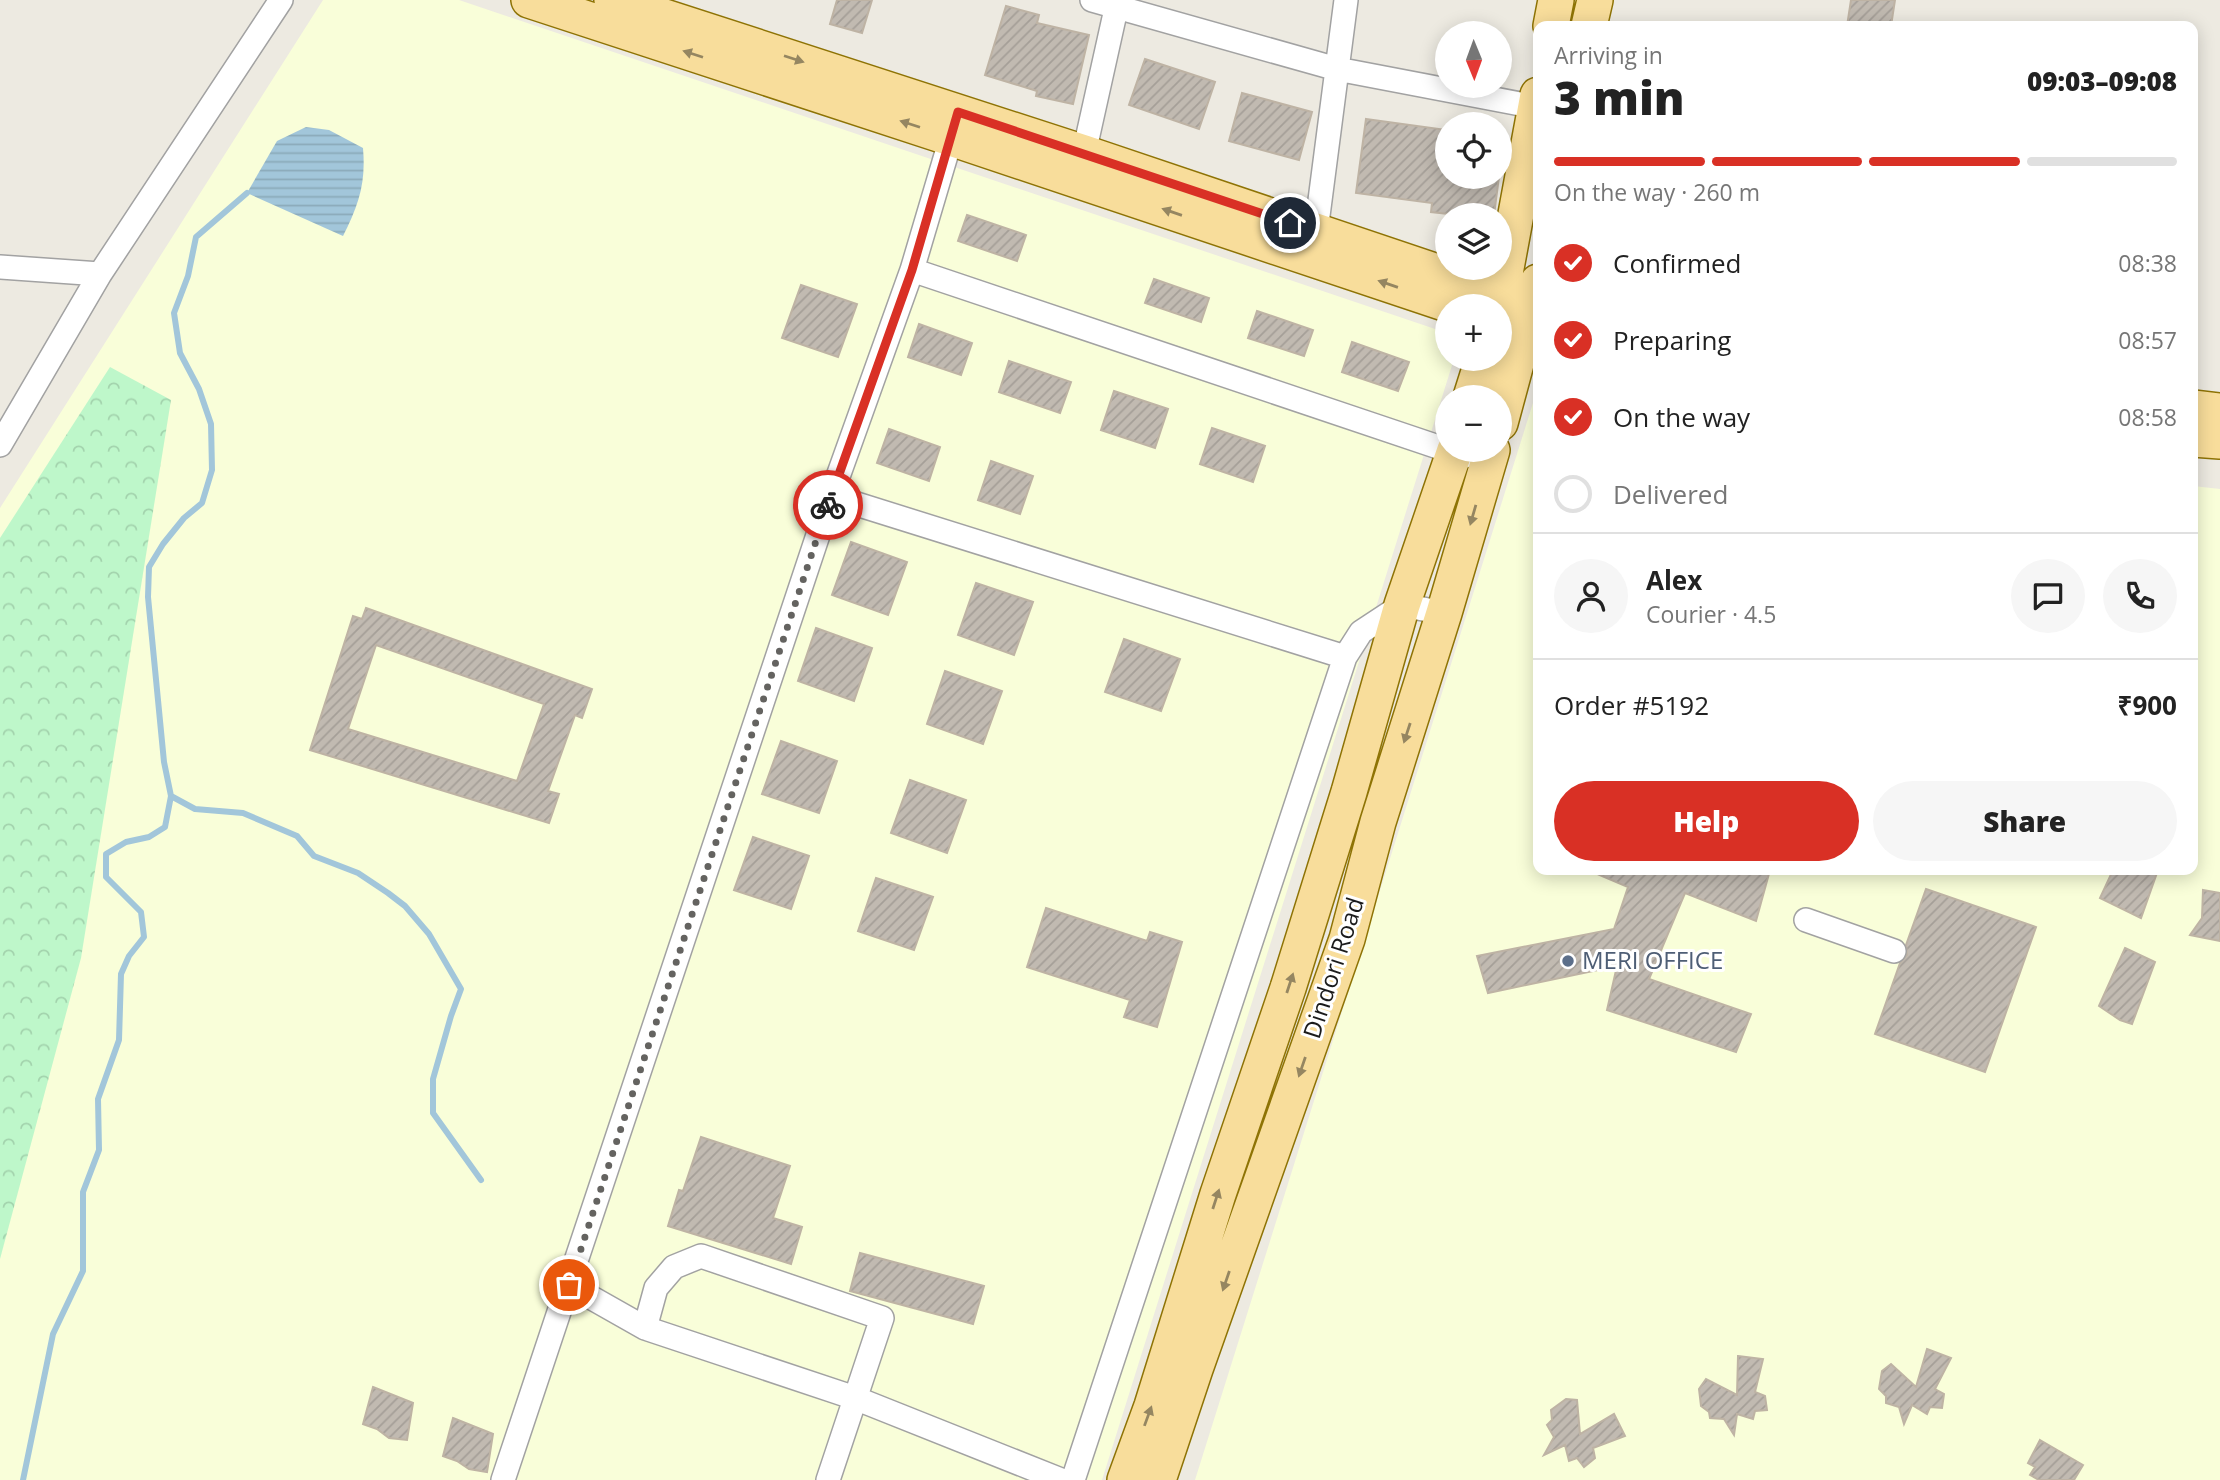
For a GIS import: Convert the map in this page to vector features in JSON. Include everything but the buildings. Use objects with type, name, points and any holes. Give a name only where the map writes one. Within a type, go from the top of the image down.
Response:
[{"type":"main road","points":[[529,0],[955,125],[1084,153],[1316,231],[1522,311]]},
{"type":"main road","points":[[612,0],[1435,300]]},
{"type":"main road","points":[[1552,21],[1556,0]]},
{"type":"main road","points":[[1591,21],[1595,0]]},
{"type":"main road","points":[[1508,385],[1522,311],[1533,157]]},
{"type":"main road","points":[[2198,409],[2220,411]]},
{"type":"main road","points":[[2198,440],[2220,442]]},
{"type":"main road","points":[[1125,1480],[1152,1406],[1218,1194],[1288,988],[1349,792],[1402,605],[1451,462]]},
{"type":"main road","name":"Dindori Road","points":[[1158,1480],[1346,939],[1378,822],[1489,462]]},
{"type":"street","points":[[0,445],[100,274],[281,0]]},
{"type":"street","points":[[1092,0],[1117,4],[1337,69],[1533,100]]},
{"type":"street","points":[[1316,231],[1346,0]]},
{"type":"street","points":[[1084,153],[1117,4]]},
{"type":"street","points":[[503,1480],[831,496],[912,270],[955,125]]},
{"type":"street","points":[[0,267],[100,274]]},
{"type":"street","points":[[912,270],[1435,444]]},
{"type":"street","points":[[831,496],[1345,657]]},
{"type":"street","points":[[1073,1480],[1345,657],[1361,632],[1402,605],[1444,614]]},
{"type":"street","points":[[1806,920],[1894,951]]},
{"type":"street","points":[[645,1328],[656,1288],[674,1268],[701,1255],[882,1318],[828,1480]]},
{"type":"street","points":[[569,1285],[645,1328],[855,1398],[1061,1480]]},
{"type":"shaded area","points":[[323,0],[459,0],[1435,329],[1435,371],[1450,371],[1446,385],[1435,385],[1435,420],[1102,1480],[0,1480],[0,508]]},
{"type":"shaded area","points":[[1533,403],[1533,875],[2198,875],[2198,487],[2220,489],[2220,1480],[1195,1480]]},
{"type":"green space","points":[[110,367],[171,400],[81,958],[0,1259],[0,538]]},
{"type":"water","points":[[306,127],[329,130],[363,148],[360,193],[343,236],[247,193],[277,141]]},
{"type":"waterway","points":[[247,193],[196,237],[188,276],[174,313],[180,353],[199,389],[211,424],[212,470],[202,503],[184,518],[149,567],[148,597],[164,762],[171,796],[195,809],[243,813],[297,836],[314,856],[358,873],[388,893],[405,906],[429,934],[461,989],[433,1079],[433,1113],[481,1180]]},
{"type":"waterway","points":[[23,1480],[53,1334],[83,1271],[83,1192],[99,1150],[98,1099],[119,1040],[121,974],[129,956],[144,937],[141,912],[106,877],[106,854],[126,842],[149,837],[165,827],[171,796]]},
{"type":"way so far","points":[[569,1285],[828,505]]},
{"type":"place","name":"MERI OFFICE","points":[[1568,961]]},
{"type":"route","points":[[828,505],[912,270],[958,112],[1290,223]]}]
